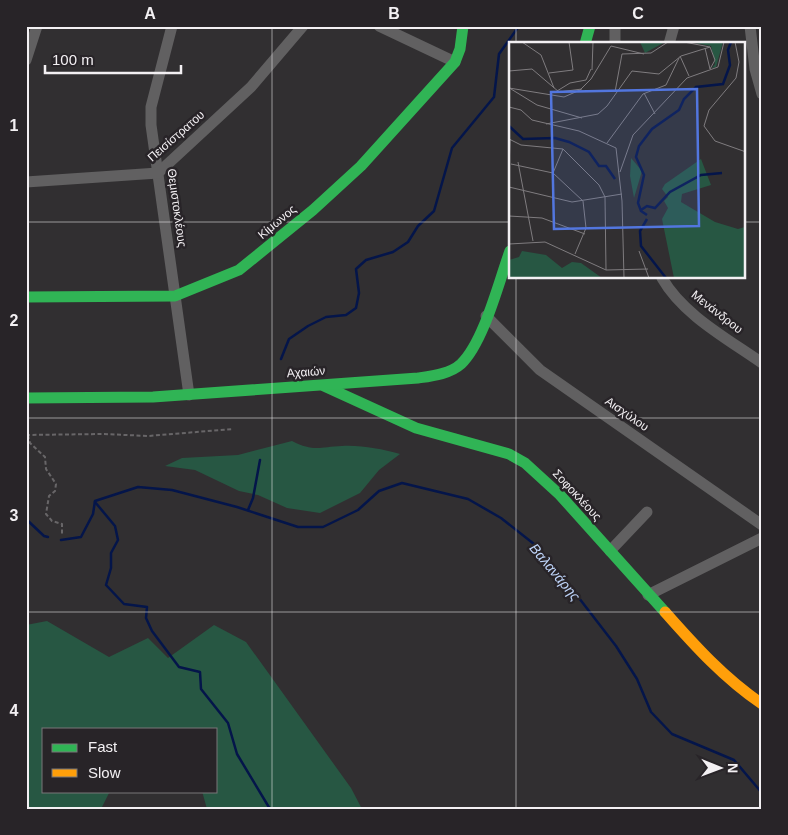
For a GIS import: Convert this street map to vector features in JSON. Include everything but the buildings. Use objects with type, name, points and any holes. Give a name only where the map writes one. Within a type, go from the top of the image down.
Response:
[{"type":"street","points":[[26,60],[37,26]]},
{"type":"street","name":"Θεμιστοκλέους","points":[[172,26],[151,107],[151,124],[189,395]]},
{"type":"street","name":"Πεισίστρατου","points":[[26,182],[158,172],[251,87],[303,26]]},
{"type":"street","points":[[379,26],[455,62]]},
{"type":"street","name":"Κίμωνος","points":[[26,297],[175,296],[239,270],[262,253],[374,154],[455,62],[460,48],[462,26]]},
{"type":"street","points":[[586,42],[590,26]]},
{"type":"street","points":[[615,26],[615,42]]},
{"type":"street","points":[[670,42],[674,26]]},
{"type":"street","points":[[750,26],[754,69],[762,94]]},
{"type":"street","name":"Αχαιών","points":[[26,398],[189,395],[418,378],[451,370],[461,364],[471,353],[509,254]]},
{"type":"street","name":"Μενάνδρου","points":[[663,279],[672,292],[699,318],[762,363]]},
{"type":"street","name":"Αισχύλου","points":[[486,316],[540,370],[762,525]]},
{"type":"street","name":"Σοφοκλέους","points":[[320,384],[416,428],[503,452],[520,460],[560,495],[648,595],[728,679],[762,704]]},
{"type":"street","points":[[610,551],[647,512]]},
{"type":"street","points":[[648,595],[762,538]]},
{"type":"path","points":[[62,534],[62,524],[52,521],[46,514],[49,496],[55,491],[56,484],[46,468],[45,457],[30,443],[27,435],[104,434],[148,436],[233,429]]},
{"type":"green space","points":[[292,441],[311,448],[357,446],[400,454],[379,470],[360,493],[320,513],[287,508],[258,495],[239,491],[195,470],[165,466],[182,458],[238,455]]},
{"type":"green space","points":[[47,621],[109,657],[148,638],[168,658],[214,625],[246,642],[351,788],[362,809],[207,809],[202,792],[218,792],[218,728],[42,728],[42,792],[110,792],[101,809],[26,809],[26,625]]},
{"type":"waterway","points":[[281,359],[289,339],[308,326],[326,317],[346,315],[356,308],[359,293],[356,269],[366,260],[393,252],[408,242],[418,226],[434,211],[452,148],[494,97],[499,54],[519,26]]},
{"type":"waterway","points":[[248,510],[253,498],[260,460]]},
{"type":"waterway","name":"Βαλανάρης","points":[[61,540],[81,537],[93,514],[95,501],[138,487],[172,490],[237,507],[298,527],[323,527],[358,510],[379,491],[402,483],[468,499],[501,518],[534,544],[562,576],[616,646],[637,679],[651,712],[672,734],[734,760],[762,793]]},
{"type":"waterway","points":[[95,502],[115,526],[118,540],[111,553],[111,568],[106,585],[124,604],[147,607],[146,618],[152,631],[179,667],[200,672],[201,689],[228,723],[237,754],[270,809]]},
{"type":"waterway","name":"Βαλανάρης","points":[[26,519],[44,536],[48,537]]},
{"type":"traffic: fast","points":[[26,297],[175,296],[239,270],[313,210],[361,166],[455,62],[460,49],[463,26]]},
{"type":"traffic: fast","points":[[586,42],[590,26]]},
{"type":"traffic: fast","points":[[26,398],[153,397],[418,378],[446,372],[461,364],[477,341],[490,310],[509,254]]},
{"type":"traffic: fast","points":[[324,386],[416,428],[509,454],[525,463],[560,495],[665,612]]},
{"type":"traffic: slow","points":[[665,612],[723,672],[762,704]]}]
